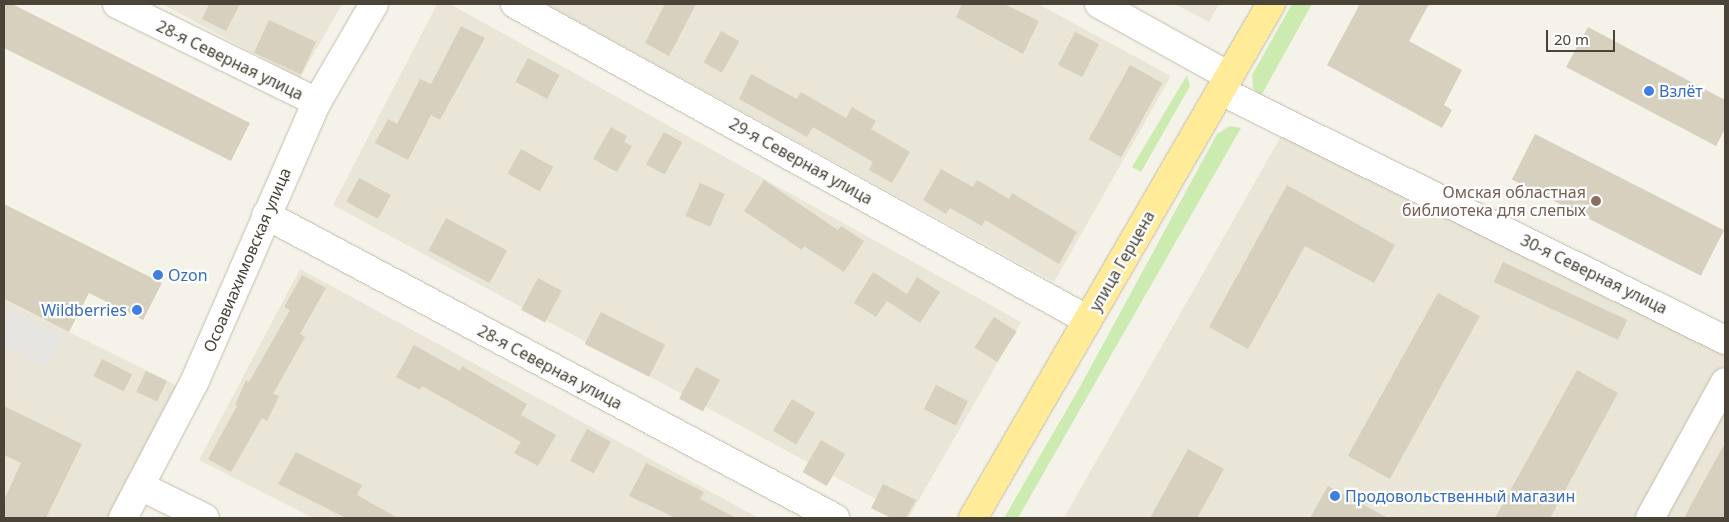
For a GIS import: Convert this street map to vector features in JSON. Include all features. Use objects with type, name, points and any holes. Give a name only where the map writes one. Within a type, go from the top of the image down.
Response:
[{"type":"main road","name":"улица Герцена","points":[[972,518],[1271,4]]},
{"type":"street","name":"28-я Северная улица","points":[[116,4],[317,102]]},
{"type":"street","name":"Осоавиахимовская улица","points":[[123,518],[194,383],[317,102],[374,4]]},
{"type":"street","name":"29-я Северная улица","points":[[515,4],[1088,320]]},
{"type":"street","name":"30-я Северная улица","points":[[1099,4],[1225,83],[1725,340]]},
{"type":"street","name":"28-я Северная улица","points":[[266,215],[835,518]]},
{"type":"street","points":[[1650,518],[1725,382]]},
{"type":"street","points":[[140,486],[205,518]]},
{"type":"shaded area","points":[[162,4],[342,4],[300,78]]},
{"type":"shaded area","points":[[437,4],[450,4],[1021,322],[909,517],[333,205]]},
{"type":"shaded area","points":[[546,4],[1038,4],[1171,76],[1054,282]]},
{"type":"shaded area","points":[[1175,4],[1219,4],[1209,22]]},
{"type":"shaded area","points":[[1284,131],[1725,351],[1725,518],[1064,518]]},
{"type":"shaded area","points":[[300,269],[759,518],[313,518],[199,460]]},
{"type":"shaded area","points":[[4,300],[178,386],[109,518],[4,518]]},
{"type":"shaded area","points":[[4,307],[62,336],[46,367],[4,346]]},
{"type":"green space","points":[[1292,4],[1312,4],[1261,96],[1253,88],[1252,75]]},
{"type":"green space","points":[[1187,75],[1190,86],[1141,172],[1132,167]]},
{"type":"green space","points":[[1230,126],[1241,128],[1018,518],[1004,518],[1081,385],[1217,134]]},
{"type":"building","points":[[4,4],[12,4],[250,123],[231,161],[4,48]]},
{"type":"building","points":[[209,4],[240,4],[226,31],[202,19]]},
{"type":"building","points":[[665,4],[696,4],[669,56],[645,43]]},
{"type":"building","points":[[962,4],[1004,4],[1039,21],[1023,54],[956,17]]},
{"type":"building","points":[[1360,4],[1429,4],[1409,41],[1462,70],[1444,105],[1452,110],[1442,128],[1327,65]]},
{"type":"building","points":[[269,20],[316,42],[301,75],[254,53]]},
{"type":"building","points":[[461,26],[485,38],[440,120],[431,115],[408,160],[375,143],[388,119],[397,124],[420,79],[431,84]]},
{"type":"building","points":[[1588,27],[1725,100],[1725,129],[1716,146],[1566,67]]},
{"type":"building","points":[[721,31],[739,41],[722,73],[704,62]]},
{"type":"building","points":[[1075,32],[1099,44],[1082,77],[1058,65]]},
{"type":"building","points":[[528,58],[560,75],[547,99],[515,82]]},
{"type":"building","points":[[1130,65],[1162,83],[1121,157],[1089,139]]},
{"type":"building","points":[[751,74],[797,99],[801,92],[846,118],[852,107],[876,121],[871,129],[910,152],[892,183],[869,170],[873,162],[813,127],[807,137],[739,99]]},
{"type":"building","points":[[611,127],[627,136],[624,142],[632,146],[617,172],[593,159]]},
{"type":"building","points":[[664,132],[682,142],[664,175],[646,164]]},
{"type":"building","points":[[1535,134],[1724,230],[1701,276],[1512,179]]},
{"type":"building","points":[[521,149],[553,167],[540,191],[507,173]]},
{"type":"building","points":[[941,169],[973,187],[977,180],[1009,199],[1012,193],[1077,232],[1059,264],[985,220],[982,226],[950,208],[946,214],[923,200]]},
{"type":"building","points":[[359,178],[391,195],[378,219],[346,202]]},
{"type":"building","points":[[764,180],[838,230],[841,226],[864,241],[844,272],[804,246],[802,250],[744,211]]},
{"type":"building","points":[[700,183],[725,194],[710,227],[685,216]]},
{"type":"building","points":[[1287,185],[1395,245],[1374,283],[1305,246],[1248,349],[1209,327]]},
{"type":"building","points":[[4,204],[162,283],[143,320],[89,293],[69,332],[4,299]]},
{"type":"building","points":[[446,218],[507,250],[490,283],[429,251]]},
{"type":"building","points":[[1503,262],[1627,320],[1618,340],[1494,282]]},
{"type":"building","points":[[873,272],[907,294],[917,277],[940,292],[920,323],[887,301],[876,317],[854,303]]},
{"type":"building","points":[[302,275],[326,288],[300,334],[305,337],[273,394],[279,396],[267,421],[262,418],[231,472],[208,459],[237,406],[235,405],[246,380],[249,382],[290,310],[284,307]]},
{"type":"building","points":[[538,278],[562,291],[545,322],[521,310]]},
{"type":"building","points":[[1438,293],[1480,316],[1390,479],[1348,456]]},
{"type":"building","points":[[601,312],[665,345],[649,377],[585,344]]},
{"type":"building","points":[[994,317],[1017,332],[997,362],[974,347]]},
{"type":"building","points":[[414,345],[460,371],[462,366],[527,404],[521,415],[556,435],[538,466],[514,453],[521,442],[422,386],[420,390],[396,377]]},
{"type":"building","points":[[102,359],[132,374],[124,391],[93,376]]},
{"type":"building","points":[[696,367],[720,380],[703,411],[679,399]]},
{"type":"building","points":[[1577,370],[1618,393],[1550,518],[1495,518]]},
{"type":"building","points":[[146,371],[167,381],[157,402],[136,392]]},
{"type":"building","points":[[936,385],[968,401],[956,425],[924,409]]},
{"type":"building","points":[[792,399],[815,413],[796,445],[773,431]]},
{"type":"building","points":[[4,406],[82,444],[46,518],[4,518],[4,500],[21,463],[4,455]]},
{"type":"building","points":[[587,429],[611,442],[594,473],[570,461]]},
{"type":"building","points":[[821,440],[845,454],[827,486],[802,472]]},
{"type":"building","points":[[1725,443],[1725,518],[1684,518],[1704,481]]},
{"type":"building","points":[[1188,449],[1224,469],[1197,518],[1150,518]]},
{"type":"building","points":[[296,452],[362,485],[357,495],[398,518],[346,518],[278,484]]},
{"type":"building","points":[[646,463],[704,492],[700,499],[736,518],[676,518],[629,496]]},
{"type":"building","points":[[883,484],[916,500],[906,518],[891,518],[871,508]]},
{"type":"building","name":"Продовольственный магазин","points":[[1328,486],[1388,518],[1310,518]]},
{"type":"place","name":"Взлёт","points":[[1649,91]]},
{"type":"place","name":"Омская областная библиотека для слепых","points":[[1596,201]]},
{"type":"place","name":"Ozon","points":[[158,275]]},
{"type":"place","name":"Wildberries","points":[[137,310]]},
{"type":"place","name":"Продовольственный магазин","points":[[1335,496]]}]
